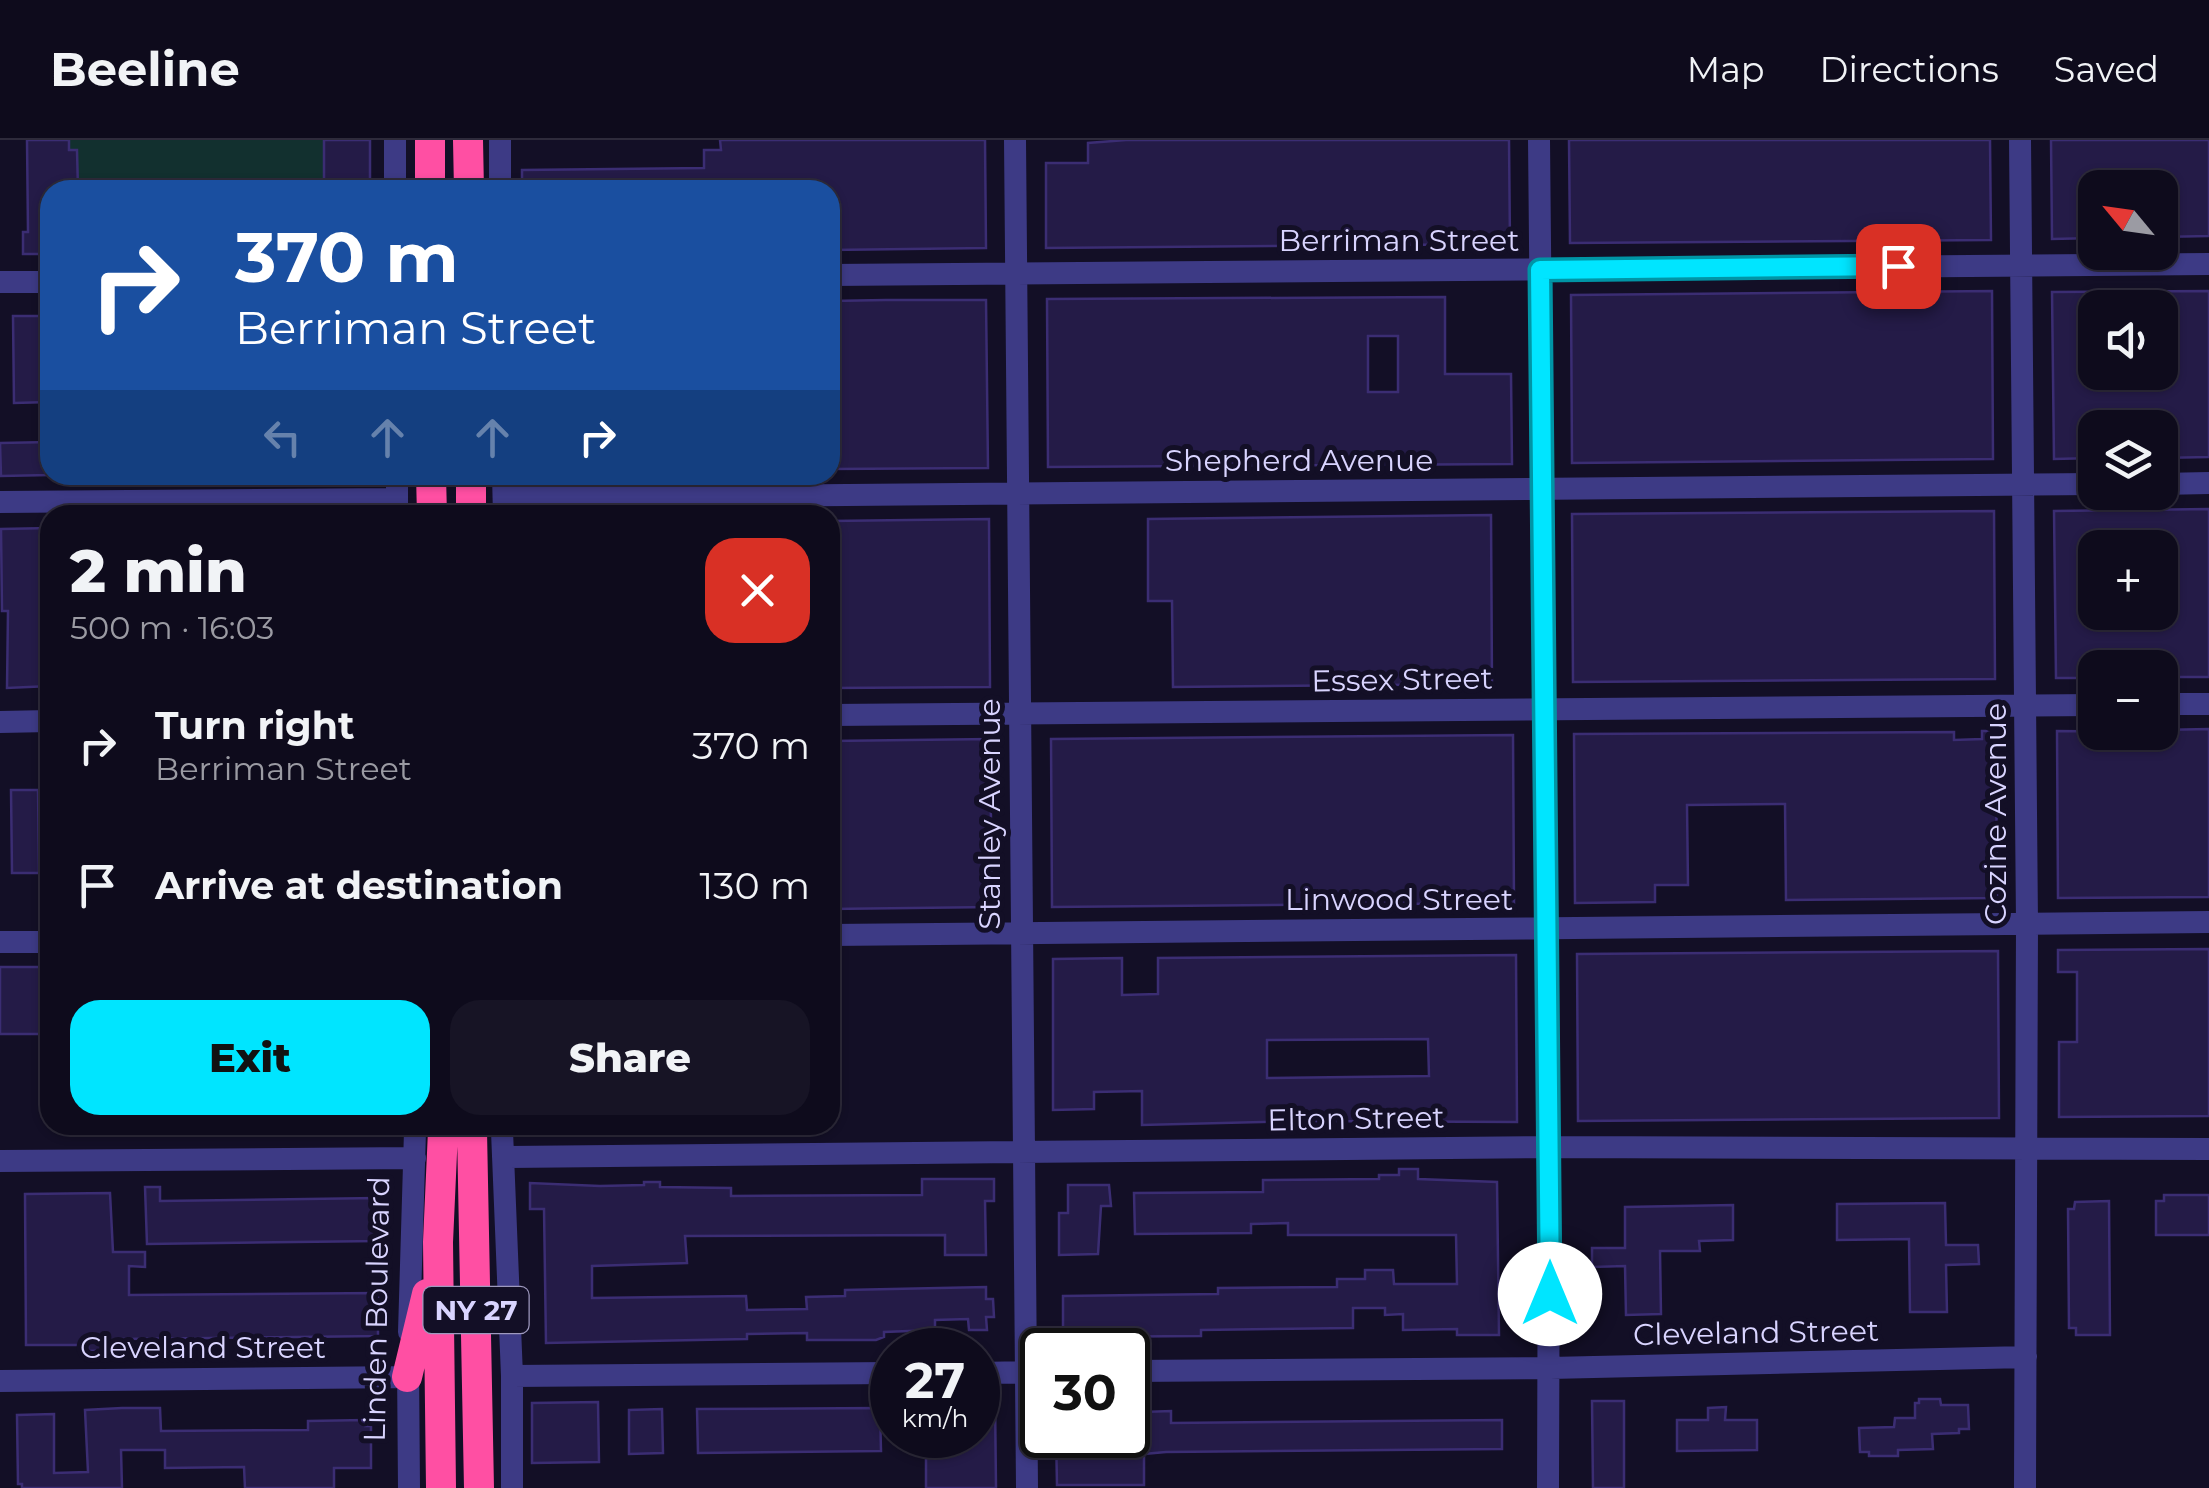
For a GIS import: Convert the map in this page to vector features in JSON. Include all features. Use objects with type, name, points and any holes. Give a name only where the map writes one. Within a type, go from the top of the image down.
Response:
[{"type":"highway","points":[[430,140],[430,180]]},
{"type":"highway","points":[[468,140],[469,180]]},
{"type":"highway","name":"Linden Boulevard","points":[[441,1488],[438,1242],[457,1135]]},
{"type":"highway","name":"NY 27","points":[[458,1135],[480,1488]]},
{"type":"highway","points":[[408,1377],[438,1242]]},
{"type":"street","points":[[395,140],[396,180]]},
{"type":"street","points":[[500,140],[500,180]]},
{"type":"street","name":"Stanley Avenue","points":[[1015,140],[1024,1152],[1032,1328]]},
{"type":"street","points":[[1539,140],[1549,1147],[1548,1488]]},
{"type":"street","name":"Cozine Avenue","points":[[2020,140],[2027,924],[2025,1488]]},
{"type":"street","name":"Berriman Street","points":[[840,275],[2209,264]]},
{"type":"street","points":[[0,282],[40,282]]},
{"type":"street","name":"Shepherd Avenue","points":[[504,496],[2078,484]]},
{"type":"street","points":[[2178,484],[2209,484]]},
{"type":"street","points":[[0,502],[397,496]]},
{"type":"street","points":[[2178,704],[2209,704]]},
{"type":"street","name":"Essex Street","points":[[840,715],[2078,705]]},
{"type":"street","points":[[0,722],[40,722]]},
{"type":"street","name":"Linwood Street","points":[[840,935],[2209,922]]},
{"type":"street","points":[[0,942],[40,942]]},
{"type":"street","name":"Linden Boulevard","points":[[409,1488],[408,1377],[415,1158],[452,1135]]},
{"type":"street","points":[[465,1135],[503,1157],[512,1376],[512,1488]]},
{"type":"street","name":"Elton Street","points":[[503,1157],[1549,1147],[2209,1148]]},
{"type":"street","points":[[0,1161],[415,1158]]},
{"type":"street","name":"Cleveland Street","points":[[1150,1371],[1550,1368],[2026,1357]]},
{"type":"street","points":[[512,1376],[870,1373]]},
{"type":"street","name":"Cleveland Street","points":[[0,1381],[408,1377]]},
{"type":"street","name":"Stanley Avenue","points":[[1026,1488],[1028,1458]]},
{"type":"green space","points":[[69,140],[324,140],[324,180],[77,180],[77,151],[69,150]]},
{"type":"building","points":[[27,140],[69,140],[69,150],[77,150],[78,180],[40,180],[40,254],[23,254],[23,232],[28,232]]},
{"type":"building","points":[[324,140],[370,140],[370,180],[324,180]]},
{"type":"building","points":[[720,140],[985,140],[986,248],[840,250],[840,180],[522,180],[522,170],[704,168],[704,150],[721,150]]},
{"type":"building","points":[[1509,140],[1510,244],[1046,248],[1046,163],[1088,163],[1088,143]]},
{"type":"building","points":[[1569,140],[1990,140],[1991,240],[1570,243]]},
{"type":"building","points":[[2051,140],[2209,140],[2209,236],[2178,237],[2178,170],[2078,170],[2078,238],[2052,239]]},
{"type":"building","points":[[1992,291],[1993,459],[1572,463],[1571,295]]},
{"type":"building","points":[[2178,291],[2209,291],[2209,457],[2178,458],[2178,410],[2078,410],[2078,458],[2054,459],[2052,292],[2078,292],[2078,390],[2178,390]]},
{"type":"building","points":[[1445,297],[1445,374],[1511,374],[1512,464],[1048,467],[1047,299]],"holes":[[[1368,336],[1398,336],[1398,392],[1368,392]]]},
{"type":"building","points":[[986,300],[988,468],[840,469],[840,301]]},
{"type":"building","points":[[13,316],[40,316],[40,402],[14,403]]},
{"type":"building","points":[[40,442],[40,475],[1,476],[0,443]]},
{"type":"building","points":[[2209,509],[2209,677],[2178,677],[2178,650],[2078,650],[2078,678],[2056,678],[2054,511]]},
{"type":"building","points":[[1994,511],[1995,679],[1573,682],[1572,514]]},
{"type":"building","points":[[1491,515],[1492,684],[1173,687],[1172,601],[1148,601],[1148,519]]},
{"type":"building","points":[[989,519],[990,687],[840,688],[840,521]]},
{"type":"building","points":[[40,528],[40,686],[7,688],[8,611],[2,611],[1,529]]},
{"type":"building","points":[[2209,729],[2209,897],[2058,898],[2057,731],[2078,731],[2078,750],[2178,750],[2178,730]]},
{"type":"building","points":[[1982,731],[1996,731],[1997,898],[1786,900],[1785,804],[1687,805],[1688,885],[1655,885],[1655,902],[1575,903],[1574,734],[1954,732],[1954,740],[1982,739]]},
{"type":"building","points":[[1513,735],[1514,903],[1052,907],[1051,739]]},
{"type":"building","points":[[990,739],[992,907],[840,909],[840,741]]},
{"type":"building","points":[[11,790],[38,790],[39,873],[12,873]]},
{"type":"building","points":[[2209,949],[2209,1116],[2059,1117],[2059,1042],[2077,1042],[2077,972],[2058,972],[2058,950]]},
{"type":"building","points":[[1998,951],[1999,1118],[1578,1121],[1577,954]]},
{"type":"building","points":[[1516,955],[1517,1122],[1142,1125],[1142,1091],[1094,1092],[1094,1109],[1053,1110],[1053,959],[1122,958],[1122,995],[1158,994],[1158,958]],"holes":[[[1428,1039],[1429,1076],[1267,1078],[1267,1040]]]},
{"type":"building","points":[[0,967],[40,967],[40,1034],[0,1034]]},
{"type":"building","points":[[1399,1169],[1418,1169],[1418,1179],[1497,1182],[1499,1335],[1457,1335],[1457,1329],[1403,1330],[1403,1314],[1385,1315],[1385,1308],[1353,1308],[1353,1328],[1201,1330],[1201,1336],[1150,1336],[1150,1328],[1063,1328],[1063,1296],[1218,1294],[1218,1288],[1337,1287],[1337,1279],[1365,1279],[1365,1270],[1393,1270],[1394,1284],[1457,1284],[1456,1235],[1288,1235],[1288,1223],[1251,1224],[1251,1233],[1135,1234],[1134,1193],[1263,1192],[1263,1180],[1379,1179],[1379,1175],[1399,1175]]},
{"type":"building","points":[[922,1179],[994,1179],[994,1201],[985,1201],[986,1255],[945,1255],[945,1235],[685,1236],[687,1263],[592,1266],[592,1298],[746,1296],[747,1310],[807,1309],[806,1297],[845,1296],[845,1290],[986,1287],[986,1299],[993,1299],[994,1317],[986,1317],[987,1328],[969,1328],[968,1319],[935,1320],[935,1328],[870,1328],[870,1340],[807,1340],[807,1333],[747,1334],[747,1339],[546,1343],[544,1209],[530,1209],[530,1183],[600,1186],[660,1182],[660,1187],[731,1188],[731,1196],[922,1195]]},
{"type":"building","points":[[1068,1185],[1109,1185],[1111,1206],[1101,1206],[1098,1254],[1059,1255],[1059,1213],[1068,1213]]},
{"type":"building","points":[[145,1187],[160,1187],[160,1201],[376,1198],[377,1241],[147,1244]]},
{"type":"building","points":[[110,1193],[113,1252],[145,1252],[145,1267],[129,1266],[129,1295],[378,1293],[378,1336],[122,1339],[122,1350],[88,1351],[88,1345],[26,1345],[25,1194]]},
{"type":"building","points":[[2164,1195],[2209,1195],[2209,1235],[2156,1235],[2156,1201],[2164,1201]]},
{"type":"building","points":[[2109,1201],[2110,1335],[2076,1335],[2076,1328],[2069,1328],[2068,1209],[2074,1209],[2075,1202]]},
{"type":"building","points":[[1945,1203],[1946,1245],[1978,1245],[1979,1264],[1946,1265],[1947,1312],[1910,1312],[1909,1239],[1837,1240],[1837,1204]]},
{"type":"building","points":[[1733,1205],[1733,1240],[1699,1241],[1700,1251],[1660,1251],[1661,1314],[1626,1315],[1625,1266],[1592,1267],[1592,1248],[1625,1248],[1625,1207]]},
{"type":"building","points":[[1919,1399],[1940,1399],[1941,1405],[1968,1405],[1969,1429],[1932,1434],[1933,1449],[1898,1450],[1898,1456],[1869,1456],[1869,1452],[1860,1452],[1859,1428],[1894,1427],[1895,1418],[1915,1418],[1915,1403]]},
{"type":"building","points":[[1592,1401],[1624,1401],[1624,1488],[1593,1488]]},
{"type":"building","points":[[598,1402],[599,1462],[532,1463],[532,1403]]},
{"type":"building","points":[[1726,1407],[1725,1420],[1757,1420],[1757,1450],[1677,1451],[1677,1420],[1708,1420],[1708,1408]]},
{"type":"building","points":[[160,1408],[161,1431],[308,1430],[308,1421],[365,1420],[365,1426],[371,1426],[371,1468],[334,1468],[334,1488],[245,1488],[244,1467],[165,1468],[165,1450],[121,1450],[122,1488],[22,1488],[18,1484],[17,1415],[54,1414],[54,1473],[88,1472],[85,1410]]},
{"type":"building","points":[[870,1408],[870,1451],[698,1453],[697,1409]]},
{"type":"building","points":[[662,1409],[663,1453],[629,1454],[629,1410]]},
{"type":"building","points":[[1171,1411],[1171,1423],[1502,1420],[1502,1449],[1150,1453],[1150,1412]]},
{"type":"building","points":[[926,1458],[996,1458],[996,1488],[926,1488]]},
{"type":"building","points":[[1056,1458],[1144,1458],[1144,1485],[1057,1485]]},
{"type":"route","points":[[1550,1294],[1540,270],[1898,266]]}]
